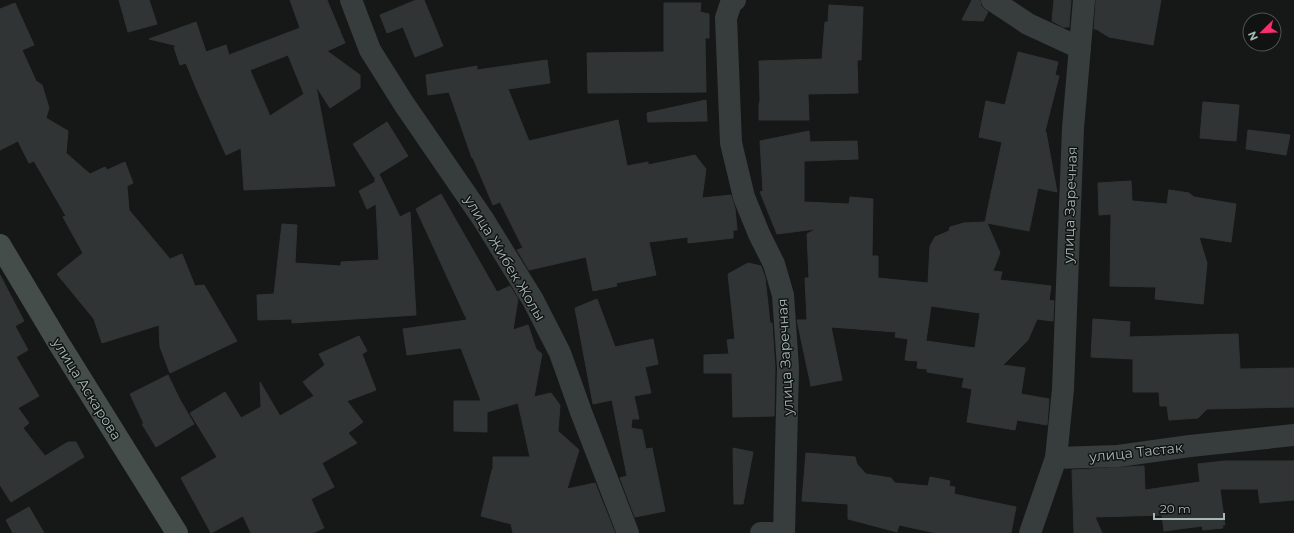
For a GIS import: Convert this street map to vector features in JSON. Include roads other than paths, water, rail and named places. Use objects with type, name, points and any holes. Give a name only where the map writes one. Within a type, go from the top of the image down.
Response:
[{"type":"street","name":"улица Жибек Жолы","points":[[351,0],[370,50],[404,104],[483,219],[533,300],[560,353],[581,412],[628,533]]},
{"type":"street","name":"улица Заречная","points":[[735,0],[731,3],[726,18],[731,143],[744,197],[759,234],[774,264],[783,295],[788,368],[784,533]]},
{"type":"street","points":[[992,0],[1028,24],[1080,48]]},
{"type":"street","name":"улица Заречная","points":[[1056,458],[1063,389],[1073,128],[1084,0]]},
{"type":"street","name":"улица Аскарова","points":[[0,245],[58,342],[177,533]]},
{"type":"street","name":"улица Тастак","points":[[1056,458],[1118,456],[1190,446],[1294,435]]},
{"type":"street","points":[[1030,533],[1056,458]]},
{"type":"street","points":[[761,533],[771,533]]}]
